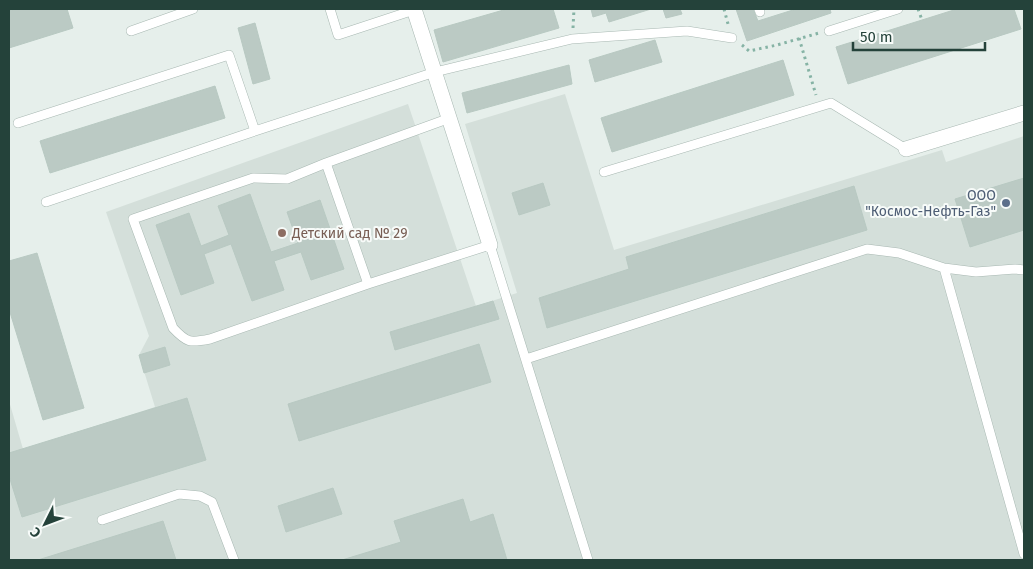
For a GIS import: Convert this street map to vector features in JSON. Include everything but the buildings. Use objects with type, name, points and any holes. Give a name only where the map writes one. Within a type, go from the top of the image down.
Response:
[{"type":"street","points":[[414,9],[490,245]]},
{"type":"street","points":[[906,149],[1024,113]]},
{"type":"lane","points":[[131,30],[193,9]]},
{"type":"lane","points":[[330,9],[338,35],[414,9]]},
{"type":"lane","points":[[829,30],[898,9]]},
{"type":"lane","points":[[46,202],[434,72],[572,39],[687,31],[732,38]]},
{"type":"lane","points":[[18,123],[229,55],[255,131]]},
{"type":"lane","points":[[604,172],[831,103],[906,149]]},
{"type":"lane","points":[[450,118],[287,179],[253,178],[133,219],[173,328],[184,340],[197,342],[490,245],[588,560]]},
{"type":"lane","points":[[326,164],[368,284]]},
{"type":"lane","points":[[526,359],[867,249],[899,253],[944,268],[976,272],[1024,270]]},
{"type":"lane","points":[[944,268],[1024,554]]},
{"type":"lane","points":[[102,520],[179,494],[200,496],[212,502],[234,560]]},
{"type":"path","points":[[572,39],[574,9]]},
{"type":"path","points":[[724,9],[732,38],[749,51],[829,30]]},
{"type":"path","points":[[918,9],[922,20]]},
{"type":"path","points":[[799,38],[819,107]]},
{"type":"shaded area","points":[[565,94],[614,250],[942,150],[946,162],[1024,136],[1024,560],[9,560],[9,401],[23,449],[155,407],[139,355],[149,336],[106,212],[408,104],[476,306],[517,293],[465,124]]},
{"type":"place","name":"ООО \"Космос-Нефть-Газ\"","points":[[1006,203]]},
{"type":"place","name":"Детский сад № 29","points":[[282,233]]}]
